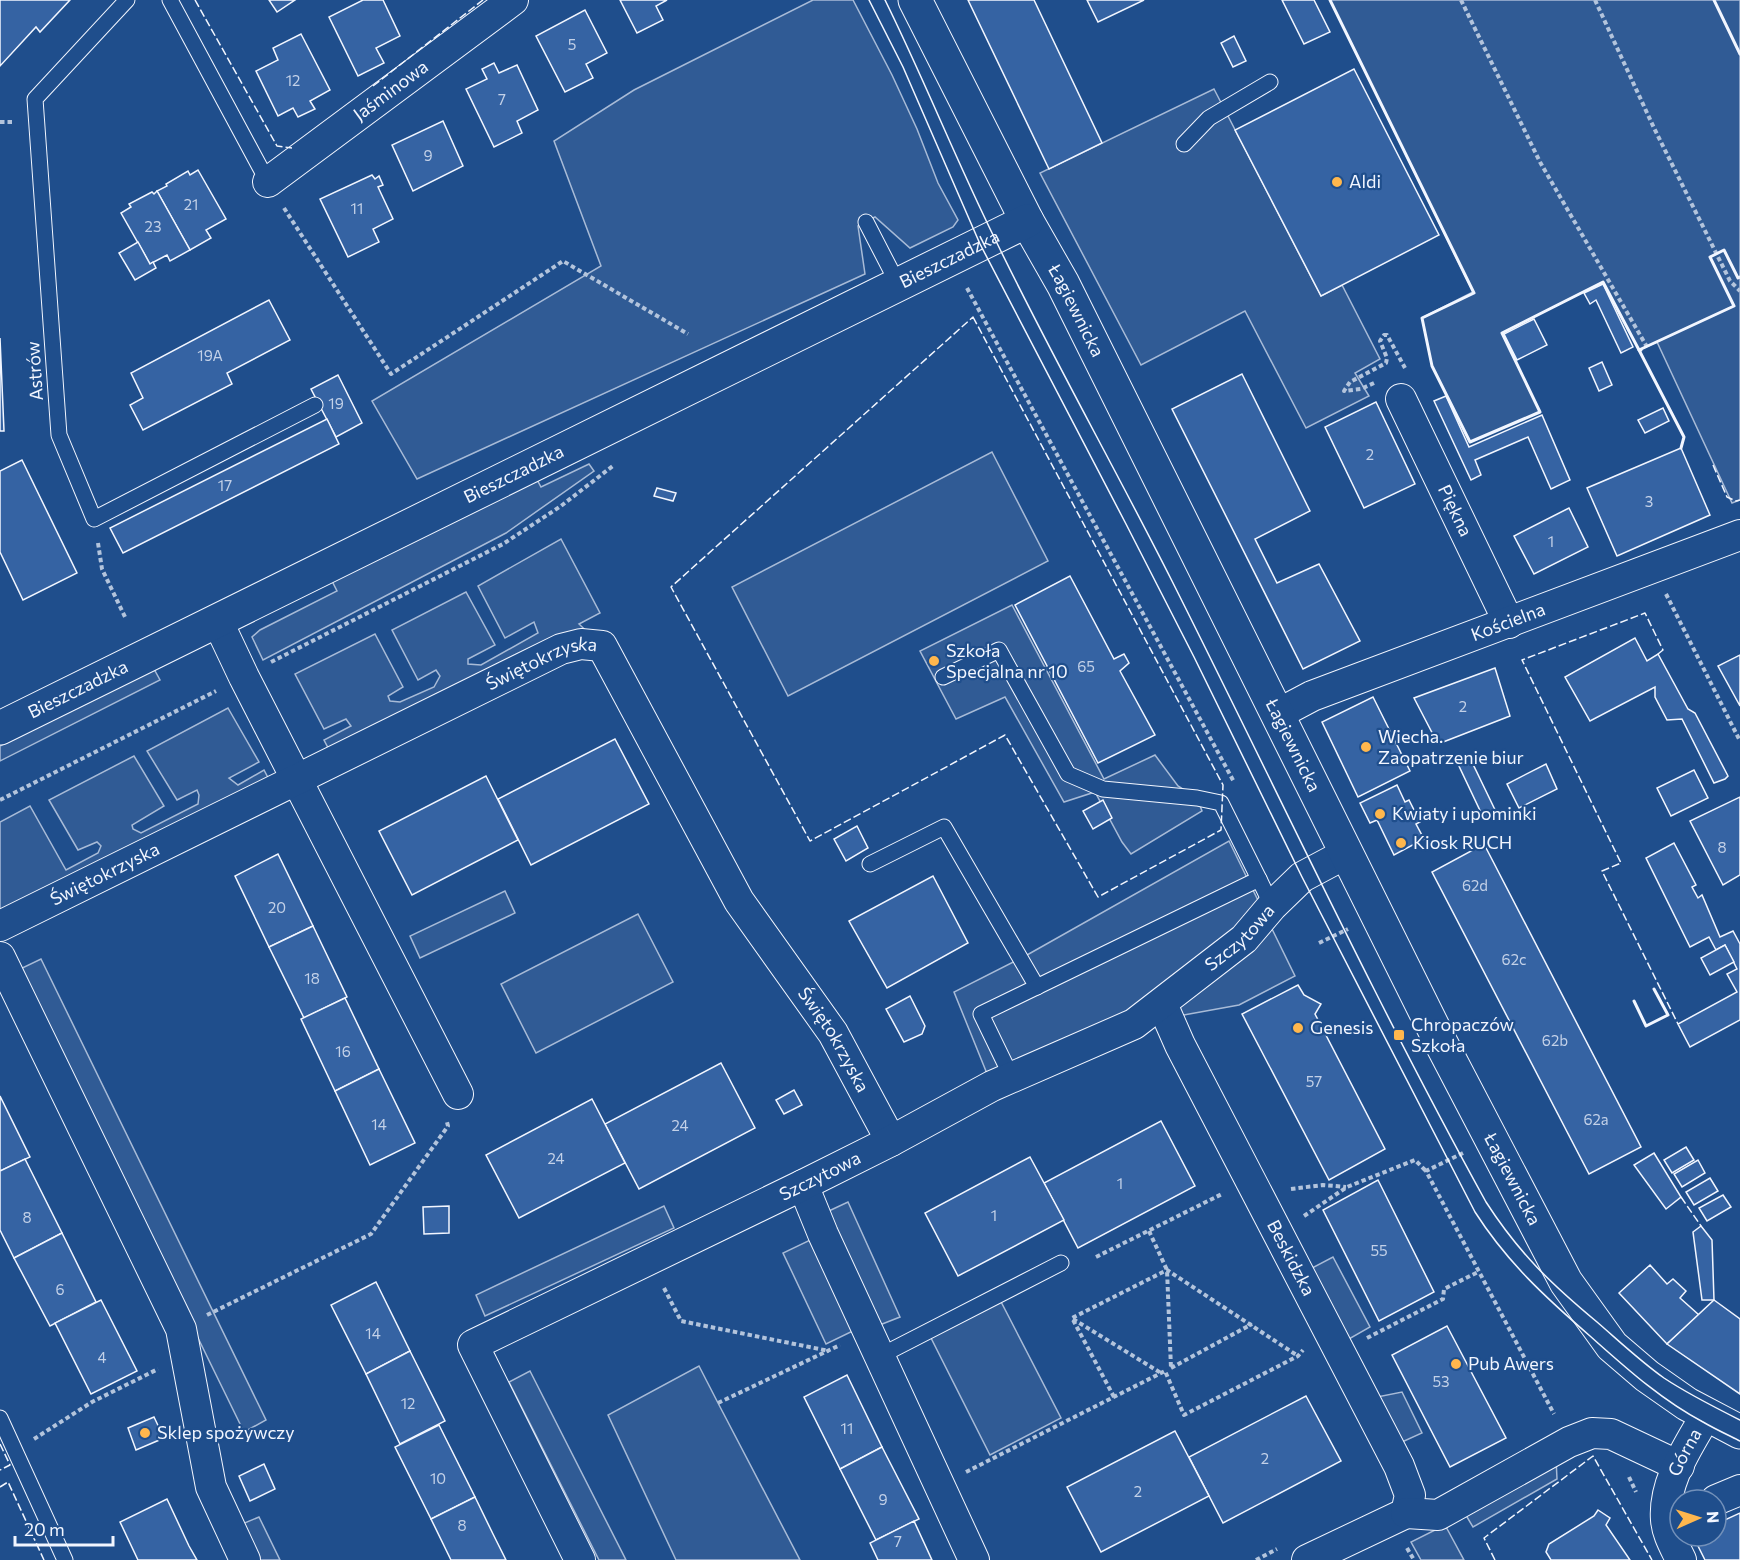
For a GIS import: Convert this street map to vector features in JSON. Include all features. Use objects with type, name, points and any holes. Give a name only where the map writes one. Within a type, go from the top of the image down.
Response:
[{"type":"street","name":"Jaśminowa","points":[[268,182],[513,0]]},
{"type":"street","name":"Łagiewnicka","points":[[915,0],[1027,221],[1063,284],[1444,1049],[1566,1282],[1612,1346],[1647,1376],[1706,1415],[1740,1432]]},
{"type":"street","name":"Bieszczadzka","points":[[0,728],[1027,221]]},
{"type":"street","name":"Piękna","points":[[1401,399],[1509,623]]},
{"type":"street","name":"Kościelna","points":[[1278,714],[1312,696],[1740,535]]},
{"type":"street","points":[[217,620],[297,780],[451,1104]]},
{"type":"street","name":"Świętokrzyska","points":[[0,926],[561,649],[581,644],[602,646],[739,901],[833,1033],[891,1141]]},
{"type":"street","name":"Szczytowa","points":[[580,1560],[473,1345],[803,1185],[891,1141],[992,1086],[1134,1024],[1244,939],[1272,906],[1302,877],[1347,853]]},
{"type":"street","points":[[0,957],[181,1329],[211,1487],[245,1560]]},
{"type":"street","name":"Beskidzka","points":[[1162,1004],[1180,1045],[1399,1466],[1410,1495],[1406,1513]]},
{"type":"street","points":[[803,1185],[823,1234],[974,1560]]},
{"type":"street","name":"Górna","points":[[1668,1488],[1706,1415]]},
{"type":"street","points":[[1296,1552],[1406,1513],[1438,1515],[1569,1442],[1592,1433],[1611,1434],[1679,1466]]},
{"type":"lane","name":"Astrów","points":[[94,519],[59,435],[35,99],[127,0]]},
{"type":"lane","points":[[170,0],[268,182]]},
{"type":"lane","points":[[1184,144],[1209,118],[1270,82]]},
{"type":"lane","points":[[866,222],[898,284]]},
{"type":"lane","points":[[94,519],[315,405]]},
{"type":"lane","points":[[943,677],[999,650],[1068,774],[1103,789],[1197,798],[1221,803],[1272,906]]},
{"type":"lane","points":[[870,864],[944,827],[1037,987]]},
{"type":"lane","points":[[1012,1078],[981,1014],[1259,879]]},
{"type":"lane","points":[[874,1343],[1061,1263]]},
{"type":"lane","points":[[0,1418],[65,1560]]},
{"type":"path","points":[[1461,0],[1540,162],[1647,347]]},
{"type":"path","points":[[1595,0],[1669,159],[1730,281],[1740,291]]},
{"type":"path","points":[[268,182],[391,374],[563,261],[688,334]]},
{"type":"path","points":[[957,293],[968,288],[1235,783]]},
{"type":"path","points":[[1372,384],[1361,389],[1344,391],[1350,382],[1386,363],[1387,358],[1380,341],[1384,335],[1387,335],[1407,372],[1396,389],[1401,399]]},
{"type":"path","points":[[0,800],[503,544],[561,506],[622,459]]},
{"type":"path","points":[[94,519],[102,569],[125,617]]},
{"type":"path","points":[[1664,591],[1740,741]]},
{"type":"path","points":[[1319,943],[1351,928]]},
{"type":"path","points":[[181,1329],[371,1234],[448,1126],[451,1104]]},
{"type":"path","points":[[1426,1171],[1460,1154]]},
{"type":"path","points":[[1279,1237],[1318,1205],[1347,1187],[1415,1160],[1426,1171],[1569,1442]]},
{"type":"path","points":[[1256,1192],[1323,1185],[1347,1187]]},
{"type":"path","points":[[1096,1257],[1223,1194]]},
{"type":"path","points":[[1149,1231],[1167,1270],[1171,1368]]},
{"type":"path","points":[[1072,1318],[1167,1270]]},
{"type":"path","points":[[1167,1270],[1298,1356]]},
{"type":"path","points":[[1338,1352],[1443,1299],[1444,1288],[1478,1272]]},
{"type":"path","points":[[663,1285],[681,1320],[829,1351]]},
{"type":"path","points":[[1072,1318],[1163,1372],[1184,1415],[1298,1356],[1304,1348]]},
{"type":"path","points":[[1072,1318],[1114,1397]]},
{"type":"path","points":[[939,1485],[1171,1368],[1252,1324]]},
{"type":"path","points":[[718,1403],[829,1351],[874,1343]]},
{"type":"path","points":[[15,1451],[92,1402],[161,1368]]},
{"type":"path","points":[[1627,1473],[1641,1502]]},
{"type":"path","points":[[1256,1560],[1296,1552]]},
{"type":"shaded area","points":[[813,0],[853,0],[892,75],[917,129],[938,183],[958,220],[953,227],[910,248],[875,217],[858,226],[865,274],[417,479],[372,401],[601,266],[554,141],[634,90]]},
{"type":"shaded area","points":[[1330,0],[1740,0],[1740,500],[1732,503],[1657,342],[1639,350],[1603,282],[1502,333],[1540,412],[1470,442],[1432,366],[1422,318],[1473,292]]},
{"type":"shaded area","points":[[1214,89],[1321,296],[1342,285],[1380,359],[1355,373],[1369,396],[1306,428],[1245,311],[1141,365],[1040,173]]},
{"type":"shaded area","points":[[992,452],[1048,561],[788,696],[732,587]]},
{"type":"shaded area","points":[[589,464],[594,471],[506,533],[263,660],[252,637],[260,630],[337,591],[331,579],[535,476],[541,487]]},
{"type":"shaded area","points":[[561,539],[600,613],[579,624],[602,646],[335,761],[324,740],[351,726],[346,719],[324,729],[295,674],[375,634],[403,687],[388,696],[390,701],[400,702],[434,687],[440,676],[436,670],[418,680],[392,630],[466,592],[495,645],[468,659],[468,664],[481,665],[538,633],[534,622],[505,638],[478,586]]},
{"type":"shaded area","points":[[1012,605],[1104,779],[1155,755],[1178,786],[1197,798],[1202,811],[1131,854],[1095,792],[1064,802],[1005,697],[956,719],[920,651]]},
{"type":"shaded area","points":[[154,669],[160,680],[0,761],[0,746]]},
{"type":"shaded area","points":[[228,708],[259,762],[229,778],[238,785],[264,770],[275,791],[0,926],[0,822],[30,806],[66,870],[98,853],[101,846],[97,842],[78,850],[49,800],[134,756],[164,806],[132,825],[133,829],[141,833],[198,804],[199,795],[197,790],[177,800],[147,751]]},
{"type":"shaded area","points":[[1229,841],[1295,976],[1239,1005],[1134,1024],[992,1086],[954,992],[1027,955]]},
{"type":"shaded area","points":[[505,891],[515,913],[420,958],[410,936]]},
{"type":"shaded area","points":[[638,914],[673,982],[536,1053],[501,984]]},
{"type":"shaded area","points":[[41,959],[266,1420],[244,1432],[18,970]]},
{"type":"shaded area","points":[[848,1202],[900,1317],[867,1330],[865,1325],[826,1344],[783,1253],[823,1234],[816,1217]]},
{"type":"shaded area","points":[[664,1206],[674,1228],[485,1316],[476,1295]]},
{"type":"shaded area","points":[[1333,1257],[1370,1327],[1349,1339],[1312,1268]]},
{"type":"shaded area","points":[[997,1294],[1061,1418],[990,1455],[928,1332]]},
{"type":"shaded area","points":[[699,1366],[800,1560],[676,1560],[608,1415]]},
{"type":"shaded area","points":[[530,1371],[626,1560],[599,1560],[509,1382]]},
{"type":"shaded area","points":[[1402,1392],[1422,1433],[1402,1442],[1377,1397]]},
{"type":"shaded area","points":[[1556,1458],[1557,1479],[1473,1527],[1464,1512]]},
{"type":"shaded area","points":[[259,1517],[280,1560],[252,1560],[235,1527]]},
{"type":"shaded area","points":[[1445,1525],[1464,1560],[1421,1560],[1411,1542]]},
{"type":"building","points":[[0,0],[70,0],[40,32],[36,27],[0,66]]},
{"type":"building","points":[[269,0],[295,0],[277,12]]},
{"type":"building","points":[[363,0],[383,0],[400,36],[376,48],[384,63],[358,76],[329,17]]},
{"type":"building","points":[[620,0],[667,0],[656,6],[663,20],[637,33]]},
{"type":"building","points":[[968,0],[1034,0],[1102,143],[1049,169]]},
{"type":"building","points":[[1087,0],[1144,0],[1098,22]]},
{"type":"building","points":[[1282,0],[1314,0],[1330,32],[1304,44]]},
{"type":"building","points":[[585,10],[607,53],[586,64],[593,78],[565,92],[536,36]]},
{"type":"building","points":[[301,34],[330,90],[310,101],[315,109],[298,117],[293,108],[278,116],[256,71],[278,60],[273,48]]},
{"type":"building","points":[[1234,36],[1246,61],[1233,67],[1221,43]]},
{"type":"building","points":[[494,63],[499,73],[517,65],[538,110],[517,121],[522,133],[494,147],[466,89],[487,79],[482,69]]},
{"type":"building","name":"Aldi","points":[[1354,69],[1439,235],[1321,296],[1235,130]]},
{"type":"building","points":[[443,121],[463,166],[413,191],[392,145]]},
{"type":"building","points":[[198,170],[226,219],[206,230],[211,238],[190,250],[157,191],[188,171],[190,175]]},
{"type":"building","points":[[372,175],[375,179],[379,176],[383,185],[378,187],[393,219],[373,229],[379,242],[348,257],[320,199]]},
{"type":"building","points":[[157,191],[190,250],[170,261],[167,255],[150,264],[121,213],[131,207],[129,204]]},
{"type":"building","points":[[138,242],[150,264],[153,262],[156,268],[135,280],[119,253]]},
{"type":"building","points":[[1603,284],[1633,347],[1621,353],[1596,300],[1590,304],[1584,293]]},
{"type":"building","points":[[269,300],[290,340],[227,373],[232,384],[143,430],[130,405],[143,398],[131,373]]},
{"type":"building","points":[[1534,319],[1547,345],[1517,360],[1504,334]]},
{"type":"building","points":[[0,338],[4,431],[0,431]]},
{"type":"building","points":[[1602,362],[1612,385],[1599,391],[1589,368]]},
{"type":"building","points":[[1242,374],[1310,511],[1255,539],[1277,583],[1319,564],[1360,641],[1303,669],[1172,409]]},
{"type":"building","points":[[338,375],[362,423],[336,437],[311,389]]},
{"type":"building","points":[[1446,396],[1469,447],[1542,415],[1570,480],[1551,489],[1528,437],[1475,460],[1481,475],[1471,480],[1434,401]]},
{"type":"building","points":[[1376,402],[1415,484],[1364,508],[1325,427]]},
{"type":"building","points":[[1663,408],[1669,421],[1645,433],[1638,420]]},
{"type":"building","points":[[327,419],[339,444],[123,553],[110,528]]},
{"type":"building","points":[[1681,448],[1710,515],[1617,556],[1587,488]]},
{"type":"building","points":[[22,460],[77,573],[23,600],[0,552],[0,471]]},
{"type":"building","points":[[657,488],[676,493],[673,501],[654,496]]},
{"type":"building","points":[[1569,508],[1588,547],[1534,574],[1514,536]]},
{"type":"building","points":[[1070,576],[1114,659],[1124,654],[1129,663],[1120,671],[1155,735],[1098,763],[1015,605]]},
{"type":"building","points":[[1635,638],[1647,661],[1658,654],[1688,709],[1695,713],[1728,776],[1725,779],[1714,783],[1682,719],[1667,720],[1655,697],[1655,687],[1590,721],[1565,677]]},
{"type":"building","points":[[1740,655],[1740,706],[1718,666]]},
{"type":"building","points":[[1495,668],[1510,716],[1438,744],[1414,698]]},
{"type":"building","name":"Wiecha. Zaopatrzenie biur","points":[[1373,697],[1410,771],[1358,797],[1322,722]]},
{"type":"building","points":[[615,739],[649,804],[531,865],[498,799]]},
{"type":"building","points":[[1470,758],[1498,816],[1485,821],[1458,764]]},
{"type":"building","points":[[1546,764],[1557,789],[1519,808],[1507,784]]},
{"type":"building","points":[[1694,770],[1708,798],[1671,816],[1657,788]]},
{"type":"building","points":[[486,776],[518,840],[412,895],[379,831]]},
{"type":"building","points":[[1397,785],[1405,802],[1409,800],[1420,822],[1416,824],[1424,839],[1394,855],[1377,820],[1370,823],[1360,803]]},
{"type":"building","points":[[1740,797],[1740,875],[1723,885],[1690,821]]},
{"type":"building","points":[[1103,800],[1112,818],[1093,829],[1083,811]]},
{"type":"building","points":[[857,826],[868,848],[846,861],[834,839]]},
{"type":"building","points":[[1674,843],[1696,885],[1692,887],[1698,898],[1702,895],[1720,937],[1733,931],[1740,944],[1740,1020],[1690,1047],[1678,1024],[1737,992],[1727,974],[1737,969],[1725,945],[1716,950],[1709,937],[1690,947],[1646,858]]},
{"type":"building","points":[[1484,844],[1641,1147],[1589,1174],[1432,872]]},
{"type":"building","points":[[278,854],[313,926],[269,947],[235,876]]},
{"type":"building","points":[[933,876],[968,943],[887,988],[849,921]]},
{"type":"building","points":[[313,926],[347,997],[304,1018],[269,947]]},
{"type":"building","points":[[1725,945],[1734,962],[1710,975],[1701,958]]},
{"type":"building","points":[[1298,985],[1304,995],[1321,1004],[1315,1014],[1385,1149],[1329,1180],[1242,1014]]},
{"type":"building","points":[[910,996],[925,1026],[922,1034],[904,1042],[886,1009]]},
{"type":"building","points":[[345,998],[379,1069],[335,1091],[301,1019]]},
{"type":"building","points":[[721,1063],[755,1128],[639,1189],[605,1124]]},
{"type":"building","points":[[379,1069],[415,1143],[370,1165],[335,1091]]},
{"type":"building","points":[[794,1090],[802,1105],[784,1114],[776,1100]]},
{"type":"building","points":[[0,1096],[30,1157],[0,1171]]},
{"type":"building","points":[[592,1099],[625,1163],[519,1218],[486,1155]]},
{"type":"building","points":[[1161,1121],[1195,1186],[1078,1248],[1044,1183]]},
{"type":"building","points":[[1686,1147],[1694,1160],[1672,1173],[1664,1160]]},
{"type":"building","points":[[1654,1153],[1681,1197],[1666,1209],[1634,1165]]},
{"type":"building","points":[[1030,1157],[1064,1220],[958,1276],[925,1213]]},
{"type":"building","points":[[25,1159],[62,1233],[14,1258],[0,1230],[0,1171]]},
{"type":"building","points":[[1698,1160],[1705,1173],[1682,1187],[1674,1174]]},
{"type":"building","points":[[1710,1178],[1718,1191],[1694,1205],[1686,1192]]},
{"type":"building","points":[[1378,1180],[1434,1292],[1379,1321],[1323,1210]]},
{"type":"building","points":[[1723,1195],[1731,1207],[1707,1221],[1699,1208]]},
{"type":"building","points":[[449,1206],[449,1233],[424,1234],[423,1207]]},
{"type":"building","points":[[1701,1226],[1712,1240],[1714,1300],[1702,1300],[1693,1232]]},
{"type":"building","points":[[62,1233],[96,1302],[50,1326],[14,1258]]},
{"type":"building","points":[[1650,1265],[1667,1284],[1673,1279],[1686,1291],[1680,1298],[1699,1315],[1667,1344],[1619,1293]]},
{"type":"building","points":[[376,1282],[410,1351],[366,1374],[331,1305]]},
{"type":"building","points":[[101,1300],[137,1371],[91,1394],[55,1323]]},
{"type":"building","points":[[1714,1300],[1740,1319],[1740,1394],[1667,1344]]},
{"type":"building","points":[[1447,1326],[1506,1438],[1450,1467],[1392,1355]]},
{"type":"building","points":[[410,1351],[445,1421],[400,1444],[366,1374]]},
{"type":"building","points":[[847,1375],[882,1447],[840,1469],[804,1397]]},
{"type":"building","points":[[1306,1396],[1341,1461],[1223,1523],[1189,1457]]},
{"type":"building","name":"Sklep spożywczy","points":[[154,1417],[164,1438],[136,1450],[128,1428]]},
{"type":"building","points":[[439,1425],[475,1497],[431,1519],[395,1447]]},
{"type":"building","points":[[1175,1431],[1209,1496],[1101,1552],[1067,1487]]},
{"type":"building","points":[[882,1447],[919,1519],[876,1540],[840,1469]]},
{"type":"building","points":[[264,1464],[275,1489],[250,1501],[239,1476]]},
{"type":"building","points":[[475,1497],[506,1560],[451,1560],[431,1519]]},
{"type":"building","points":[[167,1499],[197,1560],[138,1560],[120,1522]]},
{"type":"building","points":[[1598,1510],[1610,1518],[1606,1525],[1630,1560],[1551,1560],[1546,1552],[1549,1544],[1594,1516]]},
{"type":"building","points":[[1740,1513],[1740,1560],[1705,1560],[1699,1548],[1728,1548],[1728,1518]]},
{"type":"building","points":[[914,1521],[932,1560],[878,1560],[870,1543]]},
{"type":"tram line","points":[[869,0],[903,67],[980,244],[1126,524],[1302,877],[1475,1212],[1500,1247],[1528,1278],[1617,1359],[1673,1404],[1740,1441]]},
{"type":"tram line","points":[[885,0],[1016,282],[1172,581],[1404,1048],[1486,1202],[1511,1237],[1536,1266],[1564,1294],[1630,1351],[1673,1384],[1740,1420]]},
{"type":"fence","points":[[195,0],[277,146],[292,148]]},
{"type":"fence","points":[[373,86],[483,0]]},
{"type":"fence","points":[[973,317],[1223,785],[1221,830],[1098,897],[1005,735],[810,841],[671,587],[973,317]]},
{"type":"fence","points":[[1713,465],[1727,497],[1736,501],[1740,500]]},
{"type":"fence","points":[[1658,654],[1663,650],[1645,613],[1522,660],[1621,863],[1602,871],[1678,1024]]},
{"type":"fence","points":[[1681,1197],[1701,1226]]},
{"type":"fence","points":[[0,1444],[10,1465],[0,1470]]},
{"type":"fence","points":[[1495,1560],[1484,1538],[1593,1456],[1652,1560]]},
{"type":"fence","points":[[0,1487],[8,1482],[44,1560]]},
{"type":"wall","points":[[1330,0],[1474,293],[1422,318],[1432,366],[1470,442],[1540,412],[1502,333],[1603,282],[1639,350],[1734,306],[1710,257],[1724,250],[1738,278],[1740,277]]},
{"type":"wall","points":[[1714,0],[1740,54]]},
{"type":"wall","points":[[1641,350],[1639,350],[1684,437],[1681,448]]},
{"type":"wall","points":[[1634,1001],[1646,1026],[1668,1015],[1654,989]]},
{"type":"place","name":"Aldi","points":[[1337,182]]},
{"type":"place","name":"Szkoła Specjalna nr 10","points":[[934,661]]},
{"type":"place","name":"Wiecha. Zaopatrzenie biur","points":[[1366,747]]},
{"type":"place","name":"Kwiaty i upominki","points":[[1380,814]]},
{"type":"place","name":"Kiosk RUCH","points":[[1401,843]]},
{"type":"place","name":"Genesis","points":[[1298,1028]]},
{"type":"place","name":"Chropaczów Szkoła","points":[[1399,1035]]},
{"type":"place","name":"Pub Awers","points":[[1456,1364]]},
{"type":"place","name":"Sklep spożywczy","points":[[145,1433]]}]
